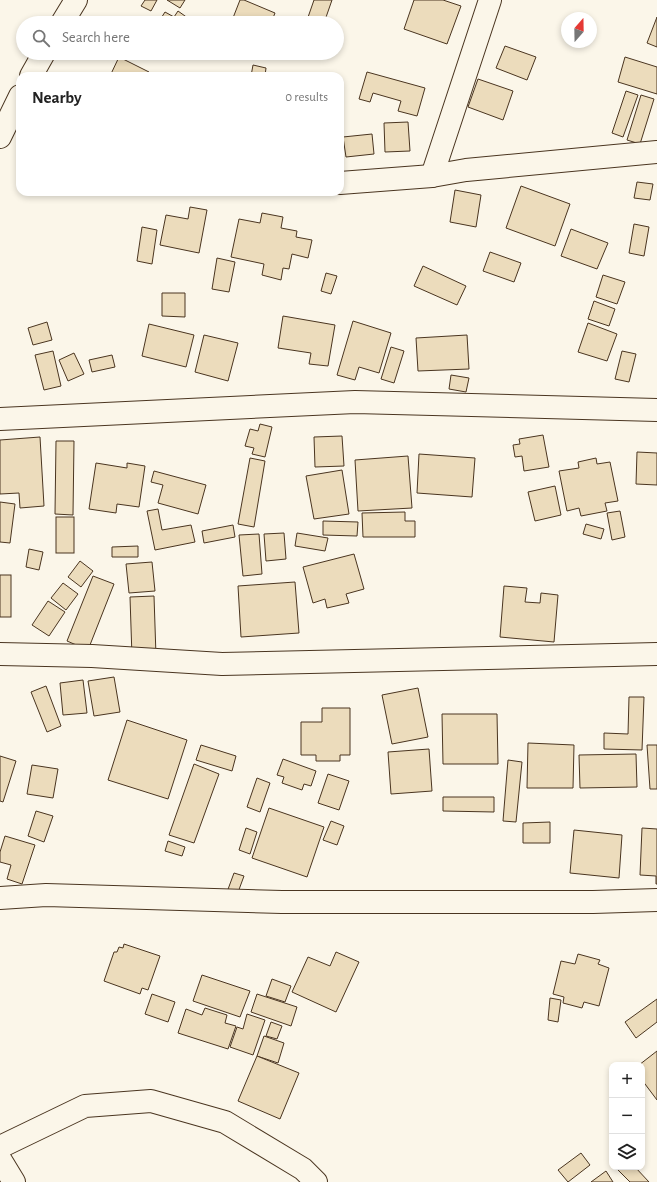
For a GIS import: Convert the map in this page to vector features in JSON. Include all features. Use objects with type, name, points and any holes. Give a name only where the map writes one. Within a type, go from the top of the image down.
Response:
[{"type":"street","points":[[66,16],[76,0]]},
{"type":"street","points":[[432,176],[490,0]]},
{"type":"street","points":[[33,72],[40,60]]},
{"type":"street","points":[[0,137],[16,104]]},
{"type":"street","points":[[344,183],[432,176],[466,170],[657,152]]},
{"type":"street","points":[[0,419],[355,402],[657,410]]},
{"type":"street","points":[[0,654],[92,656],[222,664],[657,654]]},
{"type":"street","points":[[0,898],[46,895],[282,902],[593,902],[657,900]]},
{"type":"street","points":[[0,1148],[85,1106],[151,1101],[225,1122],[302,1169],[316,1182]]},
{"type":"street","points":[[0,1159],[14,1182]]},
{"type":"building","points":[[145,0],[157,0],[151,11],[141,6]]},
{"type":"building","points":[[167,0],[185,0],[180,8]]},
{"type":"building","points":[[240,0],[244,0],[275,13],[274,16],[234,16]]},
{"type":"building","points":[[314,0],[332,0],[326,16],[308,16]]},
{"type":"building","points":[[414,0],[443,0],[461,6],[447,44],[404,29]]},
{"type":"building","points":[[178,11],[185,16],[175,16]]},
{"type":"building","points":[[165,12],[172,16],[162,16]]},
{"type":"building","points":[[657,17],[657,47],[647,43]]},
{"type":"building","points":[[505,46],[536,57],[527,80],[496,68]]},
{"type":"building","points":[[625,57],[657,67],[657,94],[618,82]]},
{"type":"building","points":[[118,60],[125,60],[149,72],[112,72]]},
{"type":"building","points":[[253,65],[266,68],[266,72],[252,72]]},
{"type":"building","points":[[367,72],[425,88],[417,116],[398,111],[401,101],[373,93],[370,102],[359,99]]},
{"type":"building","points":[[478,79],[513,91],[503,120],[468,107]]},
{"type":"building","points":[[626,91],[638,95],[623,137],[612,133]]},
{"type":"building","points":[[641,95],[654,99],[640,144],[627,140]]},
{"type":"building","points":[[408,122],[410,151],[385,152],[384,123]]},
{"type":"building","points":[[372,134],[374,154],[346,157],[344,137]]},
{"type":"building","points":[[637,182],[653,184],[650,200],[634,198]]},
{"type":"building","points":[[521,186],[570,204],[555,246],[506,228]]},
{"type":"building","points":[[455,190],[481,195],[476,227],[450,222]]},
{"type":"building","points":[[190,207],[207,210],[199,253],[160,245],[166,215],[188,219]]},
{"type":"building","points":[[262,213],[283,217],[281,228],[297,231],[296,237],[312,240],[308,258],[292,254],[289,269],[283,268],[281,280],[262,275],[264,264],[231,257],[239,219],[260,223]]},
{"type":"building","points":[[634,224],[649,227],[644,256],[629,253]]},
{"type":"building","points":[[142,227],[157,230],[152,264],[137,261]]},
{"type":"building","points":[[571,229],[608,243],[597,269],[561,256]]},
{"type":"building","points":[[490,252],[521,263],[514,282],[483,271]]},
{"type":"building","points":[[217,258],[235,262],[229,292],[212,289]]},
{"type":"building","points":[[423,266],[466,286],[457,305],[414,286]]},
{"type":"building","points":[[326,273],[337,276],[331,294],[321,291]]},
{"type":"building","points":[[603,275],[625,282],[617,304],[596,297]]},
{"type":"building","points":[[162,293],[185,293],[185,317],[162,316]]},
{"type":"building","points":[[594,301],[615,309],[609,326],[588,319]]},
{"type":"building","points":[[283,316],[335,325],[328,366],[309,364],[311,353],[278,348]]},
{"type":"building","points":[[353,321],[391,333],[379,373],[359,367],[355,380],[337,375]]},
{"type":"building","points":[[47,322],[52,340],[33,345],[28,328]]},
{"type":"building","points":[[588,323],[617,334],[607,361],[578,352]]},
{"type":"building","points":[[149,324],[194,335],[186,367],[142,356]]},
{"type":"building","points":[[204,335],[238,343],[228,381],[195,372]]},
{"type":"building","points":[[467,335],[469,369],[418,371],[416,338]]},
{"type":"building","points":[[391,347],[404,351],[394,383],[381,379]]},
{"type":"building","points":[[53,351],[61,386],[44,390],[35,355]]},
{"type":"building","points":[[622,351],[636,354],[629,382],[615,379]]},
{"type":"building","points":[[74,353],[84,374],[68,381],[59,360]]},
{"type":"building","points":[[112,355],[115,367],[92,372],[89,360]]},
{"type":"building","points":[[451,375],[469,378],[466,392],[449,389]]},
{"type":"building","points":[[260,424],[272,427],[265,457],[252,454],[254,448],[245,446],[250,429],[258,431]]},
{"type":"building","points":[[543,435],[549,467],[524,471],[522,456],[515,457],[513,445],[520,444],[519,439]]},
{"type":"building","points":[[342,436],[344,466],[315,467],[314,437]]},
{"type":"building","points":[[40,437],[44,506],[20,508],[19,493],[0,494],[0,440]]},
{"type":"building","points":[[56,441],[74,441],[73,515],[55,514]]},
{"type":"building","points":[[637,452],[657,453],[657,485],[636,484]]},
{"type":"building","points":[[419,454],[475,458],[472,497],[417,493]]},
{"type":"building","points":[[408,456],[412,508],[358,511],[355,460]]},
{"type":"building","points":[[250,458],[265,461],[254,527],[238,524]]},
{"type":"building","points":[[596,458],[597,464],[610,462],[618,501],[605,503],[607,511],[581,516],[579,508],[567,511],[559,471],[579,468],[578,462]]},
{"type":"building","points":[[96,463],[127,468],[127,463],[145,466],[139,507],[117,504],[116,513],[89,509]]},
{"type":"building","points":[[342,470],[349,514],[314,519],[306,476]]},
{"type":"building","points":[[154,471],[206,485],[198,514],[158,503],[163,485],[151,482]]},
{"type":"building","points":[[555,486],[561,515],[535,521],[528,492]]},
{"type":"building","points":[[0,502],[15,504],[10,543],[0,542]]},
{"type":"building","points":[[158,509],[162,530],[191,525],[195,542],[155,550],[147,511]]},
{"type":"building","points":[[620,511],[625,537],[612,540],[607,513]]},
{"type":"building","points":[[405,512],[405,521],[415,521],[415,537],[363,537],[362,513]]},
{"type":"building","points":[[56,517],[74,517],[74,553],[56,553]]},
{"type":"building","points":[[323,521],[358,522],[357,536],[323,535]]},
{"type":"building","points":[[586,524],[604,529],[601,539],[583,534]]},
{"type":"building","points":[[233,525],[235,537],[204,543],[202,531]]},
{"type":"building","points":[[284,533],[286,559],[266,561],[264,534]]},
{"type":"building","points":[[297,533],[328,538],[325,551],[295,546]]},
{"type":"building","points":[[259,534],[262,574],[243,576],[239,535]]},
{"type":"building","points":[[138,546],[138,557],[112,557],[112,547]]},
{"type":"building","points":[[29,549],[43,552],[39,570],[26,567]]},
{"type":"building","points":[[354,554],[364,589],[346,594],[349,603],[327,608],[325,599],[313,603],[303,567]]},
{"type":"building","points":[[80,561],[93,571],[81,587],[68,577]]},
{"type":"building","points":[[152,562],[155,591],[129,593],[126,564]]},
{"type":"building","points":[[0,575],[11,575],[11,617],[0,617]]},
{"type":"building","points":[[93,576],[114,584],[88,650],[67,641]]},
{"type":"building","points":[[295,582],[299,633],[241,637],[238,586]]},
{"type":"building","points":[[63,583],[78,594],[66,610],[51,598]]},
{"type":"building","points":[[504,586],[527,588],[525,602],[540,603],[541,593],[558,595],[554,642],[500,637]]},
{"type":"building","points":[[154,596],[156,656],[132,657],[130,597]]},
{"type":"building","points":[[48,601],[65,612],[49,636],[32,625]]},
{"type":"building","points":[[114,677],[120,712],[94,716],[88,681]]},
{"type":"building","points":[[83,680],[87,713],[63,715],[60,683]]},
{"type":"building","points":[[46,686],[61,726],[47,732],[31,692]]},
{"type":"building","points":[[418,688],[428,737],[392,744],[382,695]]},
{"type":"building","points":[[629,697],[644,697],[642,750],[604,749],[604,733],[628,734]]},
{"type":"building","points":[[322,708],[350,708],[350,755],[340,755],[340,761],[316,761],[316,755],[301,755],[301,722],[322,722]]},
{"type":"building","points":[[442,714],[497,714],[498,764],[443,764]]},
{"type":"building","points":[[127,720],[187,740],[168,799],[108,780]]},
{"type":"building","points":[[528,743],[574,745],[573,788],[527,788]]},
{"type":"building","points":[[201,745],[236,756],[232,771],[196,760]]},
{"type":"building","points":[[647,745],[657,745],[657,789],[650,789]]},
{"type":"building","points":[[429,749],[432,791],[391,794],[388,752]]},
{"type":"building","points":[[636,754],[637,787],[580,788],[579,755]]},
{"type":"building","points":[[0,756],[16,761],[3,802],[0,801]]},
{"type":"building","points":[[283,759],[316,771],[311,786],[304,784],[302,790],[282,783],[284,777],[277,775]]},
{"type":"building","points":[[508,760],[522,762],[516,822],[503,821]]},
{"type":"building","points":[[194,764],[219,774],[194,843],[169,835]]},
{"type":"building","points":[[32,765],[58,769],[53,798],[27,794]]},
{"type":"building","points":[[328,774],[349,781],[339,810],[318,803]]},
{"type":"building","points":[[257,778],[270,783],[260,812],[247,807]]},
{"type":"building","points":[[443,797],[494,797],[494,812],[443,811]]},
{"type":"building","points":[[269,808],[324,827],[307,877],[252,858]]},
{"type":"building","points":[[36,811],[53,816],[44,842],[28,836]]},
{"type":"building","points":[[331,821],[344,826],[337,845],[323,840]]},
{"type":"building","points":[[550,822],[550,843],[523,843],[523,823]]},
{"type":"building","points":[[246,828],[257,832],[250,854],[239,850]]},
{"type":"building","points":[[642,828],[657,829],[657,884],[656,876],[640,875]]},
{"type":"building","points":[[574,830],[622,835],[619,878],[570,873]]},
{"type":"building","points":[[5,836],[35,845],[22,884],[7,879],[11,865],[0,862],[0,852]]},
{"type":"building","points":[[168,841],[185,847],[182,856],[165,851]]},
{"type":"building","points":[[234,873],[244,876],[237,895],[227,892]]},
{"type":"building","points":[[124,944],[160,956],[148,990],[142,988],[140,994],[104,981],[114,952],[117,952],[119,947],[123,948]]},
{"type":"building","points":[[336,952],[359,962],[336,1012],[292,992],[308,957],[330,966]]},
{"type":"building","points":[[578,954],[600,960],[598,964],[609,968],[599,1006],[584,1002],[582,1008],[563,1003],[564,997],[553,994],[561,961],[575,964]]},
{"type":"building","points":[[202,975],[250,991],[240,1017],[193,1001]]},
{"type":"building","points":[[272,979],[291,986],[285,1002],[266,996]]},
{"type":"building","points":[[152,994],[175,1002],[168,1022],[145,1014]]},
{"type":"building","points":[[257,994],[297,1007],[291,1026],[251,1012]]},
{"type":"building","points":[[550,998],[561,1000],[558,1022],[548,1020]]},
{"type":"building","points":[[657,999],[657,1022],[636,1038],[625,1022]]},
{"type":"building","points":[[205,1008],[227,1015],[225,1023],[236,1026],[228,1049],[178,1033],[186,1009],[202,1015]]},
{"type":"building","points":[[247,1014],[265,1020],[253,1055],[230,1047],[237,1027],[243,1029]]},
{"type":"building","points":[[271,1022],[282,1026],[277,1039],[266,1036]]},
{"type":"building","points":[[264,1036],[284,1043],[278,1063],[257,1056]]},
{"type":"building","points":[[657,1051],[657,1100],[645,1084],[645,1062],[643,1062]]},
{"type":"building","points":[[257,1056],[299,1073],[280,1119],[238,1101]]},
{"type":"building","points":[[581,1153],[590,1165],[568,1182],[558,1170]]},
{"type":"building","points":[[618,1170],[638,1170],[649,1182],[630,1182]]},
{"type":"building","points":[[606,1171],[613,1182],[591,1182]]}]
